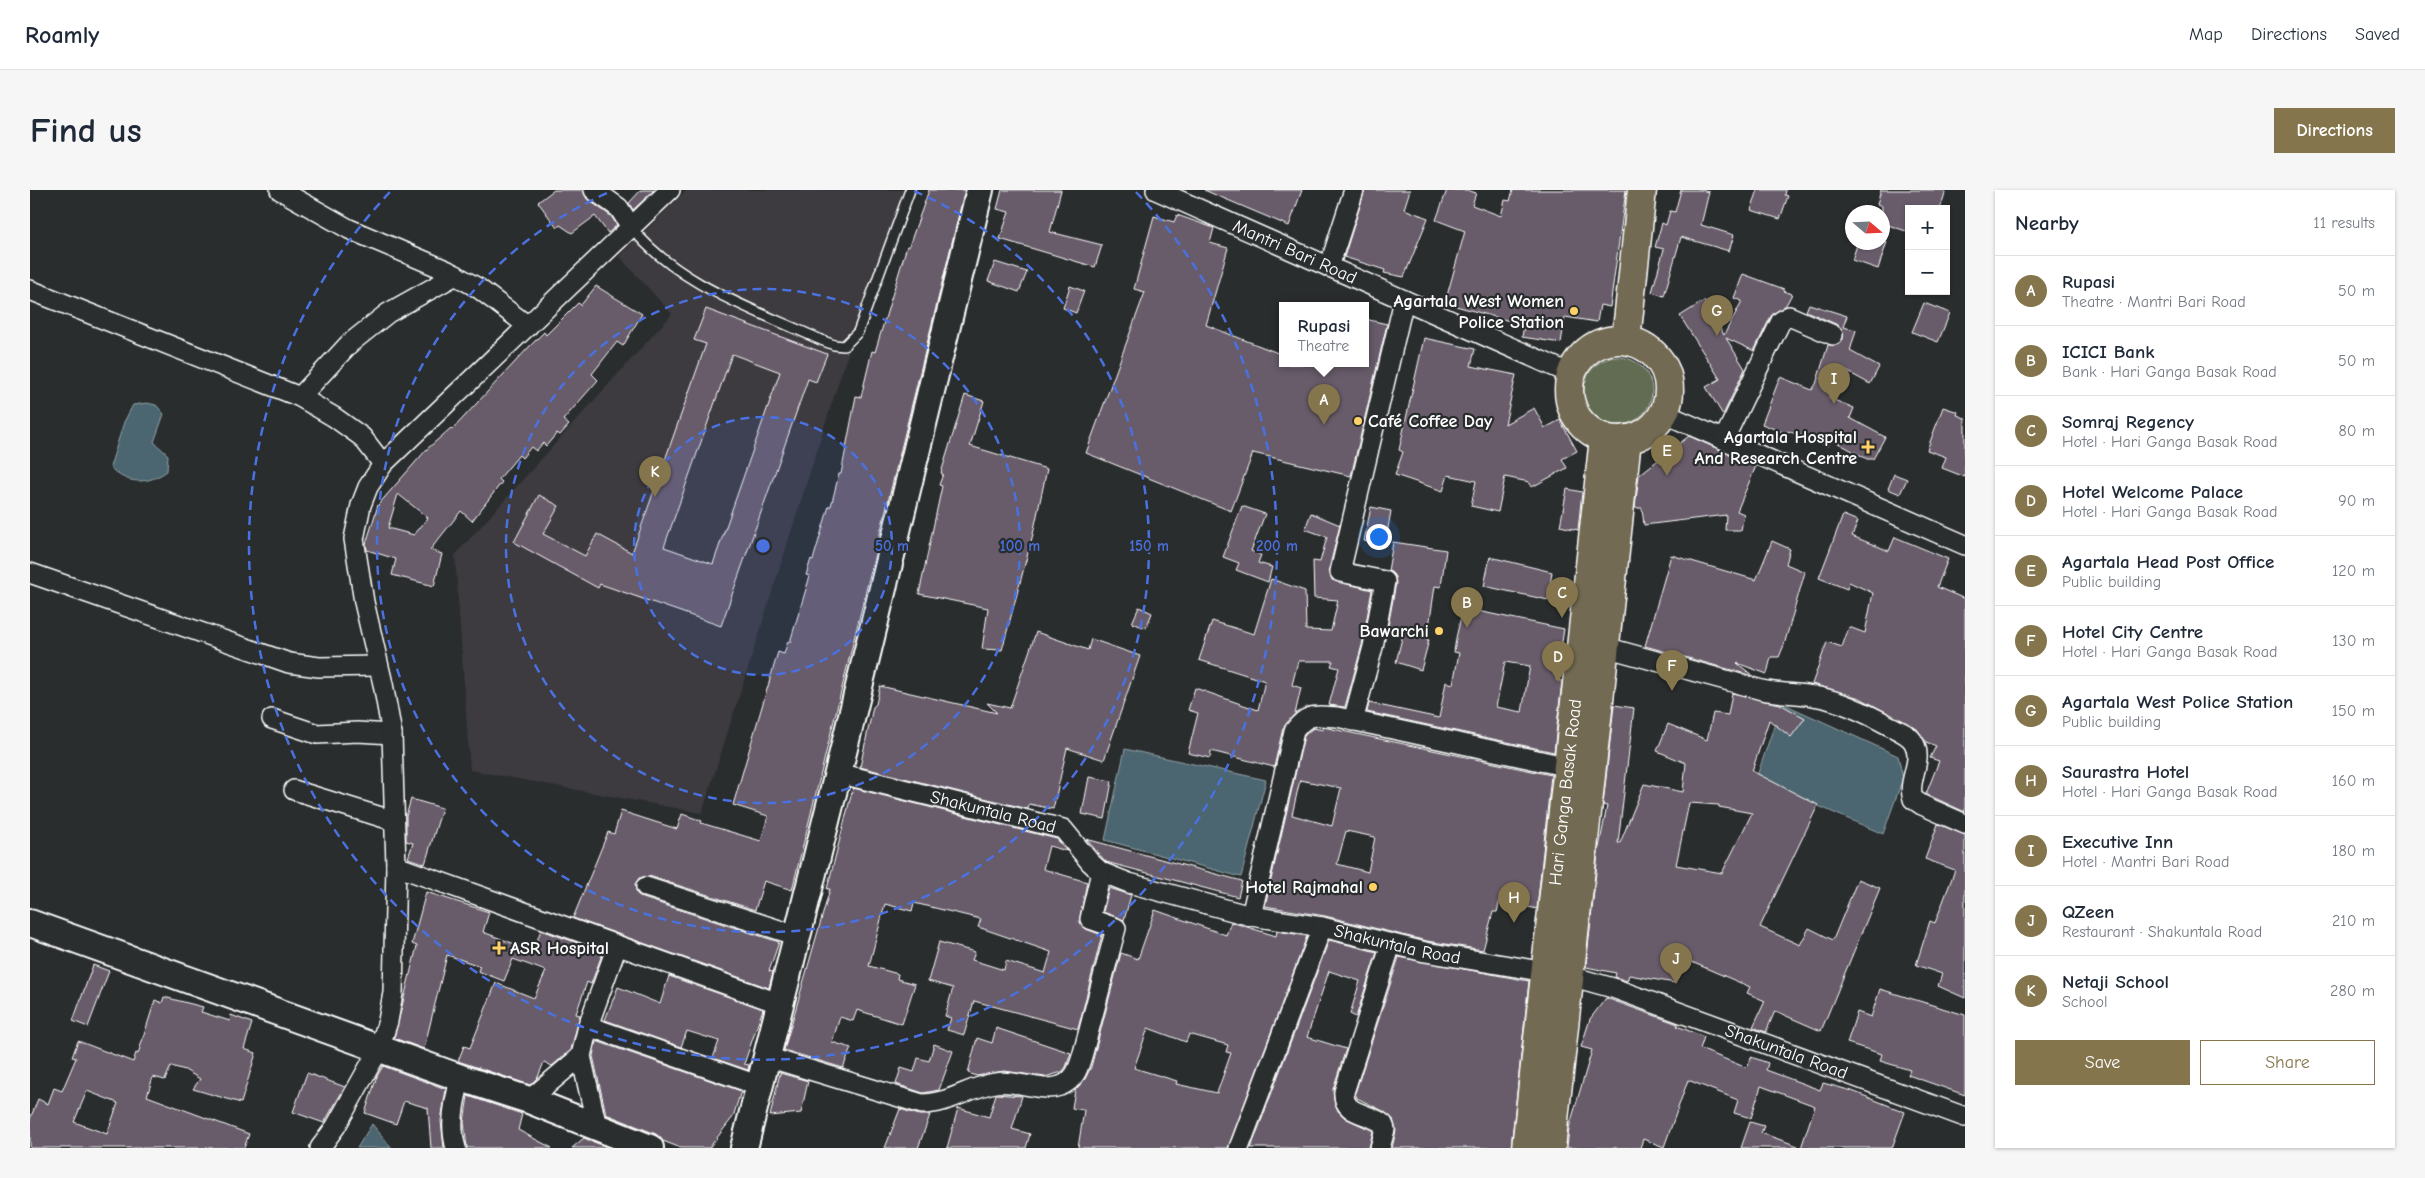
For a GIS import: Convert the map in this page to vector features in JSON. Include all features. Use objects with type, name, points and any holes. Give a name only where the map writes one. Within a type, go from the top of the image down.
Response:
[{"type":"main road","points":[[1626,340],[1642,190]]},
{"type":"main road","points":[[1626,340],[1648,349],[1664,367],[1669,382],[1668,398],[1663,413],[1654,425],[1642,434],[1616,439],[1592,432],[1582,424],[1574,413],[1569,387],[1571,374],[1578,361],[1587,351],[1599,343],[1626,340]]},
{"type":"main road","name":"Hari Ganga Basak Road","points":[[1526,1148],[1558,974],[1604,647],[1616,439]]},
{"type":"main road","name":"Hari Ganga Basak Road","points":[[1551,1148],[1568,767],[1616,439]]},
{"type":"street","points":[[280,190],[349,229],[410,253],[456,275],[478,288],[528,326]]},
{"type":"street","points":[[594,190],[619,208],[632,227]]},
{"type":"street","points":[[320,1148],[336,1126],[379,1049],[388,1021],[393,993],[396,866],[392,734],[364,602],[354,539],[361,505],[368,487],[383,464],[670,190]]},
{"type":"street","points":[[744,1148],[838,774],[980,190]]},
{"type":"street","name":"Mantri Bari Road","points":[[1156,190],[1571,374]]},
{"type":"street","points":[[1329,267],[1354,190]]},
{"type":"street","points":[[300,398],[357,337],[388,313],[456,275]]},
{"type":"street","points":[[30,290],[300,398],[334,417],[362,437],[383,464]]},
{"type":"street","points":[[1353,721],[1373,647],[1385,581],[1340,572],[1404,300]]},
{"type":"street","points":[[1724,439],[1781,321],[1789,316],[1833,335]]},
{"type":"street","points":[[1663,413],[1965,545]]},
{"type":"street","points":[[30,573],[289,663],[319,668],[378,666]]},
{"type":"street","points":[[1604,647],[1762,690],[1780,694],[1818,696],[1836,701],[1875,718],[1914,742],[1918,759],[1911,788],[1914,799],[1922,805],[1965,824]]},
{"type":"street","points":[[1251,916],[1294,731],[1302,720],[1312,715],[1353,721],[1568,767]]},
{"type":"street","points":[[272,719],[317,734],[357,732],[392,734]]},
{"type":"street","name":"Shakuntala Road","points":[[838,774],[1063,830],[1090,862],[1102,872],[1129,883],[1251,916],[1322,927],[1391,944],[1558,974],[1613,988],[1965,1117]]},
{"type":"street","points":[[294,790],[394,821]]},
{"type":"street","points":[[396,866],[781,1004]]},
{"type":"street","points":[[767,1057],[922,1104],[948,1101],[996,1082],[1059,1087],[1071,1081],[1078,1069],[1083,1053],[1116,928],[1090,919],[1102,872]]},
{"type":"street","points":[[646,887],[798,936]]},
{"type":"street","points":[[30,923],[379,1049],[529,1100],[650,1148]]},
{"type":"street","points":[[1240,1148],[1322,927]]},
{"type":"street","points":[[1380,1148],[1385,1130],[1383,1124],[1347,1107],[1343,1100],[1391,944]]},
{"type":"street","points":[[596,1127],[581,1056],[588,1026],[618,946]]},
{"type":"street","points":[[588,1026],[760,1086]]},
{"type":"street","points":[[529,1100],[581,1056]]},
{"type":"street","points":[[456,1148],[453,1112],[461,1078]]},
{"type":"lane","points":[[632,227],[655,251],[704,285],[821,340],[834,345],[844,346],[858,332],[910,190]]},
{"type":"shaded area","points":[[687,190],[907,190],[843,368],[702,813],[470,770],[455,555],[672,314],[619,256]]},
{"type":"green space","points":[[1625,357],[1637,363],[1646,372],[1652,384],[1650,404],[1642,415],[1625,425],[1611,425],[1594,415],[1586,404],[1584,384],[1594,367],[1605,359]]},
{"type":"water","points":[[147,403],[156,405],[164,414],[154,442],[168,455],[167,471],[160,476],[145,481],[130,480],[116,473],[110,467],[124,422],[133,405]]},
{"type":"water","points":[[1782,703],[1898,756],[1903,778],[1883,834],[1756,779]]},
{"type":"water","points":[[1125,749],[1266,780],[1241,877],[1105,840]]},
{"type":"water","points":[[372,1124],[392,1148],[357,1148]]},
{"type":"building","points":[[554,190],[583,190],[587,199],[611,216],[617,225],[608,233],[595,216],[572,233],[560,225],[557,228],[538,202]]},
{"type":"building","points":[[641,190],[654,190],[633,210],[629,203]]},
{"type":"building","points":[[929,190],[965,190],[792,890],[764,881],[755,910],[649,876],[639,878],[635,884],[637,894],[643,898],[779,942],[769,971],[773,972],[769,988],[573,918],[608,832],[614,834],[621,811],[677,829],[682,814],[702,821],[701,823],[761,841],[768,816],[733,805],[778,652],[784,654],[788,641],[790,642],[810,576],[806,575],[811,559],[813,560],[829,506],[831,506],[839,474],[841,474],[856,396],[861,397],[872,351],[875,352],[907,246],[909,246]]},
{"type":"building","points":[[1002,190],[1061,190],[1050,232],[1102,245],[1095,267],[1000,239],[1009,212],[997,209]]},
{"type":"building","points":[[1204,190],[1302,190],[1289,226]]},
{"type":"building","points":[[1365,190],[1410,190],[1404,209],[1428,218],[1404,277],[1384,273],[1385,270],[1344,257]]},
{"type":"building","points":[[1447,190],[1467,190],[1476,193],[1472,205],[1501,216],[1505,200],[1510,201],[1513,190],[1626,190],[1610,307],[1600,305],[1597,322],[1565,317],[1561,343],[1522,337],[1524,325],[1445,303],[1465,231],[1436,220]]},
{"type":"building","points":[[1681,190],[1709,192],[1701,225],[1734,235],[1729,251],[1681,237],[1664,296],[1652,292],[1664,249],[1655,247],[1662,223],[1666,225],[1670,211],[1675,212]]},
{"type":"building","points":[[1758,190],[1786,190],[1785,195],[1788,196],[1780,219],[1751,210]]},
{"type":"building","points":[[1881,190],[1946,190],[1941,205],[1905,205],[1905,231],[1890,226],[1890,205],[1877,204]]},
{"type":"building","points":[[1177,215],[1214,228],[1210,243],[1228,248],[1206,325],[1279,353],[1279,367],[1369,367],[1369,320],[1387,324],[1351,476],[1253,453],[1231,511],[1086,453],[1145,292],[1134,289],[1154,216],[1174,222]]},
{"type":"building","points":[[1855,250],[1884,250],[1878,269],[1852,260]]},
{"type":"building","points":[[995,262],[1027,272],[1019,292],[988,281]]},
{"type":"building","points":[[1743,274],[1784,289],[1784,291],[1792,294],[1786,305],[1771,316],[1754,351],[1726,338],[1745,369],[1723,415],[1706,387],[1720,379],[1680,316],[1704,301],[1724,335],[1742,301],[1734,298]]},
{"type":"building","points":[[596,286],[642,314],[623,346],[617,342],[592,374],[598,380],[563,420],[569,425],[560,435],[557,433],[546,446],[543,443],[536,451],[531,447],[522,458],[519,455],[499,479],[502,482],[472,521],[461,511],[430,550],[442,554],[434,586],[392,575],[396,559],[367,550],[366,544],[378,505],[427,449],[451,428],[452,430],[544,332],[546,335],[578,303],[581,305]],"holes":[[[398,494],[428,518],[414,535],[388,528]]]},
{"type":"building","points":[[1070,286],[1084,291],[1076,313],[1063,308]]},
{"type":"building","points":[[1924,303],[1950,313],[1938,342],[1912,332]]},
{"type":"building","points":[[1809,304],[1847,316],[1843,327],[1856,330],[1850,351],[1879,367],[1870,384],[1839,367],[1829,398],[1854,408],[1850,418],[1885,437],[1873,459],[1867,459],[1831,439],[1828,446],[1788,431],[1787,434],[1762,424],[1780,377],[1812,390],[1816,384],[1828,345],[1839,344],[1843,339],[1842,329],[1838,325],[1806,311]]},
{"type":"building","points":[[706,309],[827,354],[816,382],[808,379],[721,626],[600,584],[598,588],[514,542],[539,495],[559,506],[543,534],[585,556],[597,534],[632,553],[706,344],[694,340]],"holes":[[[732,354],[780,372],[713,564],[664,547]]]},
{"type":"building","points":[[1424,338],[1475,349],[1471,366],[1516,375],[1505,424],[1534,408],[1545,428],[1560,420],[1577,451],[1562,459],[1567,468],[1532,487],[1529,482],[1505,477],[1498,512],[1471,506],[1476,481],[1448,475],[1443,491],[1395,475],[1403,452],[1399,450]]},
{"type":"building","points":[[965,395],[984,401],[970,446],[1047,469],[1033,534],[1002,650],[982,649],[988,608],[919,594],[942,486],[939,485],[943,474],[941,473]]},
{"type":"building","points":[[1943,407],[1958,412],[1957,415],[1965,418],[1965,477],[1942,468],[1946,457],[1927,450]]},
{"type":"building","points":[[1689,436],[1756,466],[1737,511],[1744,514],[1741,530],[1725,530],[1726,515],[1644,525],[1642,508],[1635,508],[1639,475]]},
{"type":"building","points":[[1894,474],[1907,479],[1900,494],[1888,489]]},
{"type":"building","points":[[1567,489],[1582,492],[1578,530],[1560,526]]},
{"type":"building","points":[[1242,506],[1265,514],[1251,551],[1261,555],[1258,563],[1272,567],[1268,582],[1236,570],[1239,563],[1223,557]]},
{"type":"building","points":[[1371,507],[1391,511],[1385,545],[1364,541]]},
{"type":"building","points":[[1311,513],[1340,525],[1329,569],[1332,580],[1372,590],[1362,645],[1345,707],[1329,705],[1339,668],[1331,666],[1333,661],[1298,661],[1292,685],[1301,688],[1295,714],[1283,728],[1274,767],[1211,751],[1210,758],[1188,753],[1198,713],[1188,710],[1195,688],[1258,710],[1265,681],[1199,660],[1212,621],[1254,634],[1271,579],[1305,591],[1306,630],[1331,631],[1338,600],[1314,598],[1313,561],[1320,562],[1327,537],[1305,529]]},
{"type":"building","points":[[1843,515],[1858,521],[1852,536],[1889,551],[1895,537],[1948,559],[1937,587],[1965,599],[1965,812],[1926,794],[1939,761],[1930,758],[1936,746],[1926,742],[1917,729],[1860,698],[1812,684],[1827,642],[1842,647],[1849,627],[1865,633],[1873,593],[1849,582],[1847,589],[1819,578]]},
{"type":"building","points":[[1772,541],[1790,549],[1786,564],[1805,572],[1784,645],[1779,657],[1771,657],[1767,674],[1737,663],[1753,676],[1645,646],[1671,555],[1756,580]]},
{"type":"building","points":[[1393,542],[1446,550],[1441,587],[1435,586],[1427,640],[1429,640],[1421,670],[1396,662],[1403,634],[1387,632],[1396,583],[1395,577],[1388,571]]},
{"type":"building","points":[[1490,557],[1552,572],[1548,600],[1484,586]]},
{"type":"building","points":[[1139,607],[1152,613],[1146,628],[1132,623]]},
{"type":"building","points":[[1463,608],[1564,629],[1556,680],[1562,681],[1554,752],[1367,712],[1369,703],[1439,718],[1446,682],[1453,684],[1459,653],[1454,652]],"holes":[[[1505,662],[1530,666],[1522,712],[1496,707]]]},
{"type":"building","points":[[1036,632],[1088,650],[1091,639],[1140,656],[1104,760],[1067,748],[1053,809],[1029,804],[1028,809],[860,767],[873,707],[876,704],[880,686],[997,713],[987,703],[1010,708]]},
{"type":"building","points":[[1732,693],[1780,704],[1805,718],[1791,737],[1769,720],[1752,771],[1818,805],[1760,927],[1800,945],[1809,928],[1833,940],[1858,879],[1880,888],[1821,1031],[1775,1011],[1766,1032],[1753,1027],[1765,1001],[1747,993],[1750,987],[1680,957],[1675,983],[1629,975],[1627,981],[1615,977],[1616,973],[1586,967],[1598,853],[1607,806],[1603,805],[1614,705],[1634,708],[1618,843],[1620,843],[1644,784],[1683,792],[1686,763],[1657,751],[1668,724],[1707,740],[1713,713],[1728,715]],"holes":[[[1689,803],[1719,805],[1719,807],[1752,813],[1722,873],[1676,865]]]},
{"type":"building","points":[[1323,727],[1551,775],[1537,909],[1500,900],[1497,912],[1493,912],[1483,950],[1427,941],[1325,916],[1265,906],[1304,736],[1313,728],[1323,730]],"holes":[[[1300,780],[1341,788],[1332,826],[1292,815]],[[1346,831],[1375,837],[1368,872],[1337,864]]]},
{"type":"building","points":[[1089,777],[1112,781],[1105,819],[1082,814]]},
{"type":"building","points":[[853,788],[1057,839],[1067,851],[1049,846],[1043,869],[1087,882],[1079,922],[1086,929],[1102,935],[1078,1029],[974,1001],[964,1035],[947,1030],[951,1018],[945,1016],[953,988],[928,981],[939,942],[975,952],[972,960],[1004,970],[1006,961],[1045,973],[1051,952],[978,927],[981,919],[914,903],[912,911],[885,904],[869,966],[898,974],[897,979],[915,984],[902,1024],[857,1010],[853,1021],[840,1017],[832,1042],[851,1048],[843,1068],[784,1050],[830,889],[827,889]]},
{"type":"building","points":[[411,799],[442,808],[425,864],[408,858],[413,843],[406,841],[406,816]]},
{"type":"building","points":[[1938,824],[1965,835],[1965,998],[1938,986],[1942,974],[1916,965],[1930,921],[1935,923],[1955,870],[1925,859]]},
{"type":"building","points":[[1086,839],[1242,881],[1238,897],[1106,862]]},
{"type":"building","points":[[1109,888],[1131,895],[1124,920],[1103,912]]},
{"type":"building","points":[[426,892],[489,912],[483,932],[533,951],[541,930],[603,952],[591,984],[587,982],[576,1014],[580,1015],[571,1050],[552,1066],[544,1062],[538,1077],[530,1085],[458,1061],[464,1046],[470,1048],[496,983],[534,998],[546,971],[513,959],[504,981],[478,971],[480,966],[447,955],[424,1049],[394,1038],[417,946],[412,944]]},
{"type":"building","points":[[1155,910],[1226,935],[1231,922],[1276,936],[1277,931],[1307,936],[1228,1148],[1078,1148],[1084,1110],[1072,1108],[1075,1090],[1085,1079],[1091,1067],[1121,953],[1138,959]],"holes":[[[1148,1028],[1186,1042],[1189,1034],[1228,1045],[1226,1052],[1231,1053],[1217,1093],[1176,1084],[1177,1081],[1134,1068]]]},
{"type":"building","points":[[1329,940],[1377,952],[1356,1017],[1350,1014],[1360,981],[1329,971],[1307,1037],[1346,1049],[1333,1089],[1334,1101],[1338,1111],[1345,1118],[1373,1131],[1369,1148],[1251,1148]]},
{"type":"building","points":[[1399,957],[1529,981],[1511,1148],[1392,1148],[1396,1131],[1393,1119],[1383,1111],[1357,1098],[1355,1093]]},
{"type":"building","points":[[93,965],[109,971],[88,1027],[73,1021]]},
{"type":"building","points":[[669,976],[763,1009],[744,1064],[749,1065],[748,1070],[713,1058],[719,1041],[687,1031],[681,1047],[605,1020],[618,987],[660,1004]]},
{"type":"building","points":[[1880,989],[1965,1015],[1965,1095],[1908,1075],[1910,1070],[1880,1061],[1882,1054],[1847,1043],[1857,1012],[1871,1017]]},
{"type":"building","points":[[164,997],[203,1007],[201,1012],[230,1021],[231,1015],[252,1023],[244,1049],[256,1053],[241,1103],[193,1089],[200,1079],[185,1070],[171,1066],[165,1080],[153,1077],[147,1096],[249,1134],[244,1148],[30,1148],[30,1119],[38,1099],[48,1104],[54,1088],[62,1091],[76,1058],[72,1057],[78,1041],[133,1062],[136,1053],[138,1054],[155,1000],[162,1003]],"holes":[[[87,1091],[118,1103],[107,1134],[74,1122]]]},
{"type":"building","points":[[1606,998],[1678,1024],[1677,1026],[1704,1037],[1700,1049],[1747,1068],[1751,1057],[1768,1063],[1766,1070],[1820,1090],[1823,1083],[1852,1091],[1905,1112],[1892,1148],[1801,1148],[1815,1106],[1761,1086],[1751,1118],[1734,1113],[1738,1100],[1688,1080],[1664,1147],[1643,1139],[1640,1148],[1567,1148],[1569,1128],[1592,1050],[1581,1047],[1590,1019]]},
{"type":"building","points":[[996,1028],[1071,1053],[1066,1067],[1062,1072],[1045,1077],[1004,1071],[977,1076],[968,1073],[977,1038],[992,1043]]},
{"type":"building","points":[[596,1041],[741,1091],[733,1117],[709,1148],[681,1148],[663,1141],[656,1134],[606,1114],[593,1056]]},
{"type":"building","points":[[934,1044],[953,1051],[939,1090],[923,1093],[896,1084],[901,1068],[914,1072],[918,1058],[929,1061]]},
{"type":"building","points":[[383,1066],[446,1089],[441,1121],[444,1148],[431,1148],[428,1108],[404,1101],[396,1124],[365,1113],[377,1076]]},
{"type":"building","points":[[307,1073],[345,1087],[324,1123],[293,1112]]},
{"type":"building","points":[[780,1073],[808,1081],[801,1113],[770,1116]]},
{"type":"building","points":[[996,1094],[1022,1096],[1012,1129],[1030,1134],[1026,1148],[947,1148],[958,1108],[989,1117]]},
{"type":"building","points":[[468,1096],[522,1114],[518,1130],[552,1148],[467,1148],[464,1122]]},
{"type":"building","points":[[900,1109],[919,1115],[930,1115],[918,1148],[885,1148]]},
{"type":"building","points":[[1750,1122],[1764,1126],[1761,1133],[1798,1146],[1798,1148],[1741,1148]]},
{"type":"building","points":[[584,1138],[609,1148],[572,1148]]},
{"type":"place","name":"Agartala West Women Police Station","points":[[1574,311]]},
{"type":"place","name":"Agartala West Police Station","points":[[1717,336]]},
{"type":"place","name":"Executive Inn","points":[[1834,404]]},
{"type":"place","name":"Café Coffee Day","points":[[1358,421]]},
{"type":"place","name":"Rupasi","points":[[1324,425]]},
{"type":"place","name":"Agartala Hospital And Research Centre","points":[[1868,447]]},
{"type":"place","name":"Agartala Head Post Office","points":[[1667,476]]},
{"type":"place","name":"Netaji School","points":[[655,497]]},
{"type":"place","name":"Somraj Regency","points":[[1562,618]]},
{"type":"place","name":"ICICI Bank","points":[[1467,628]]},
{"type":"place","name":"Bawarchi","points":[[1439,631]]},
{"type":"place","name":"Hotel Welcome Palace","points":[[1558,682]]},
{"type":"place","name":"Hotel City Centre","points":[[1672,691]]},
{"type":"place","name":"Hotel Rajmahal","points":[[1373,887]]},
{"type":"place","name":"Saurastra Hotel","points":[[1514,923]]},
{"type":"place","name":"ASR Hospital","points":[[499,948]]},
{"type":"place","name":"QZeen","points":[[1676,984]]}]
